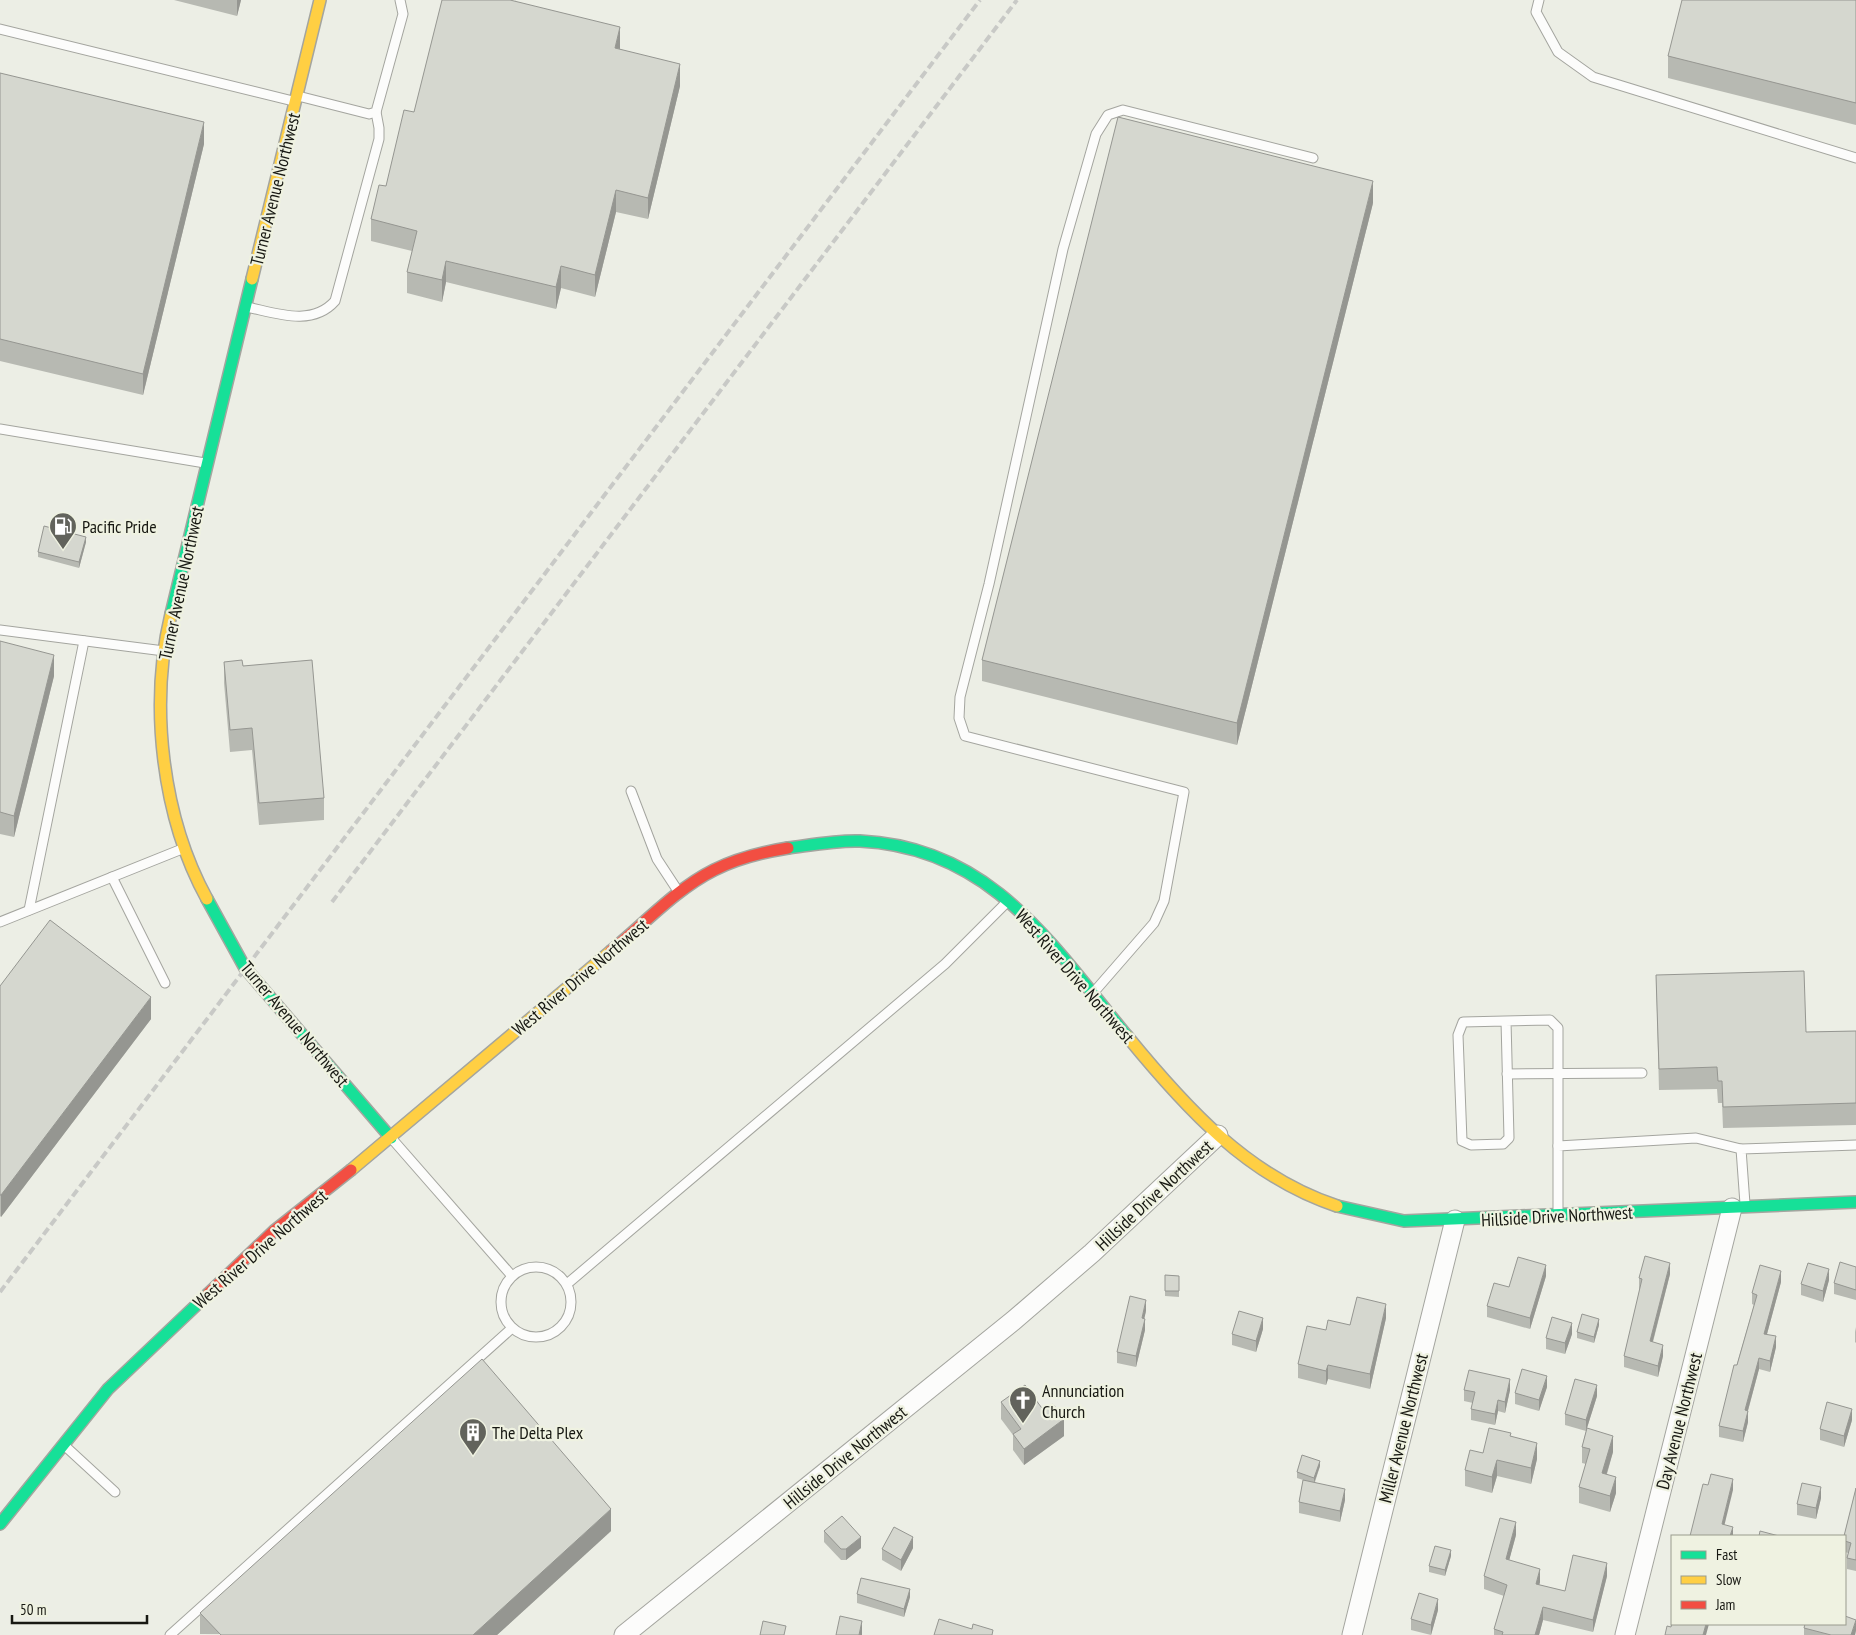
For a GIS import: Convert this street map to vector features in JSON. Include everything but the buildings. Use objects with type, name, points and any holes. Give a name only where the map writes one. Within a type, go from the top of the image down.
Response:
[{"type":"main road","name":"Turner Avenue Northwest","points":[[320,0],[164,651],[160,739],[169,790],[184,848],[202,890],[245,968],[391,1138]]},
{"type":"main road","name":"West River Drive Northwest","points":[[0,1524],[108,1389],[274,1231],[391,1138],[680,894],[700,878],[740,858],[796,847],[857,841],[890,844],[957,866],[985,881],[1026,916],[1175,1093],[1218,1135]]},
{"type":"main road","name":"Hillside Drive Northwest","points":[[1218,1135],[1252,1163],[1281,1182],[1331,1206],[1358,1214],[1404,1221],[1856,1202]]},
{"type":"street","name":"Hillside Drive Northwest","points":[[625,1635],[1013,1321],[1092,1254],[1218,1135]]},
{"type":"street","name":"Day Avenue Northwest","points":[[1625,1635],[1738,1207]]},
{"type":"street","name":"Miller Avenue Northwest","points":[[1352,1635],[1454,1220]]},
{"type":"lane","points":[[246,306],[294,316],[314,315],[327,310],[335,301],[379,139],[380,128],[376,112],[403,14],[400,0]]},
{"type":"lane","points":[[1539,0],[1536,12],[1558,52],[1593,77],[1856,158]]},
{"type":"lane","points":[[0,28],[296,99],[369,114],[376,112]]},
{"type":"lane","points":[[1092,994],[1154,923],[1164,901],[1184,792],[965,736],[959,718],[960,697],[988,584],[1063,249],[1096,134],[1108,115],[1123,110],[1313,158]]},
{"type":"lane","points":[[0,429],[208,463]]},
{"type":"lane","points":[[0,630],[164,651]]},
{"type":"lane","points":[[29,910],[84,641]]},
{"type":"lane","points":[[631,791],[657,859],[680,894]]},
{"type":"lane","points":[[0,922],[184,848]]},
{"type":"lane","points":[[112,877],[165,983]]},
{"type":"lane","points":[[566,1284],[945,964],[1008,901]]},
{"type":"lane","points":[[1506,1021],[1509,1138],[1503,1144],[1471,1146],[1462,1141],[1458,1035],[1463,1022],[1506,1021],[1550,1020],[1558,1028],[1558,1216]]},
{"type":"lane","points":[[1507,1074],[1642,1073]]},
{"type":"lane","points":[[391,1138],[512,1276]]},
{"type":"lane","points":[[1558,1146],[1696,1138],[1742,1149],[1856,1145]]},
{"type":"lane","points":[[1738,1207],[1742,1149]]},
{"type":"lane","points":[[540,1266],[560,1275],[566,1284],[572,1304],[570,1314],[558,1330],[549,1335],[529,1337],[512,1328],[502,1311],[500,1302],[502,1292],[512,1276],[525,1268],[540,1266]]},
{"type":"lane","points":[[170,1635],[512,1328]]},
{"type":"lane","points":[[63,1444],[115,1492]]},
{"type":"railway","points":[[0,1292],[980,0]]},
{"type":"railway","points":[[332,902],[1017,0]]},
{"type":"traffic: fast","points":[[171,614],[252,279]]},
{"type":"traffic: fast","points":[[788,848],[833,842],[860,841],[906,847],[946,861],[982,881],[1014,907],[1044,936],[1127,1036]]},
{"type":"traffic: fast","points":[[207,899],[245,968],[391,1138]]},
{"type":"traffic: fast","points":[[1337,1206],[1404,1221],[1856,1202]]},
{"type":"traffic: fast","points":[[0,1524],[108,1389],[208,1294]]},
{"type":"traffic: slow","points":[[252,279],[320,0]]},
{"type":"traffic: slow","points":[[171,614],[164,649],[161,685],[161,723],[164,760],[170,797],[179,833],[207,899]]},
{"type":"traffic: slow","points":[[351,1170],[611,951]]},
{"type":"traffic: slow","points":[[1127,1036],[1195,1113],[1220,1137],[1275,1177],[1305,1193],[1337,1206]]},
{"type":"traffic: jam","points":[[611,951],[673,897],[700,878],[741,859],[788,848]]},
{"type":"traffic: jam","points":[[208,1294],[274,1231],[351,1170]]},
{"type":"place","name":"Pacific Pride","points":[[63,550]]},
{"type":"place","name":"Annunciation Church","points":[[1023,1424]]},
{"type":"place","name":"The Delta Plex","points":[[473,1456]]}]
